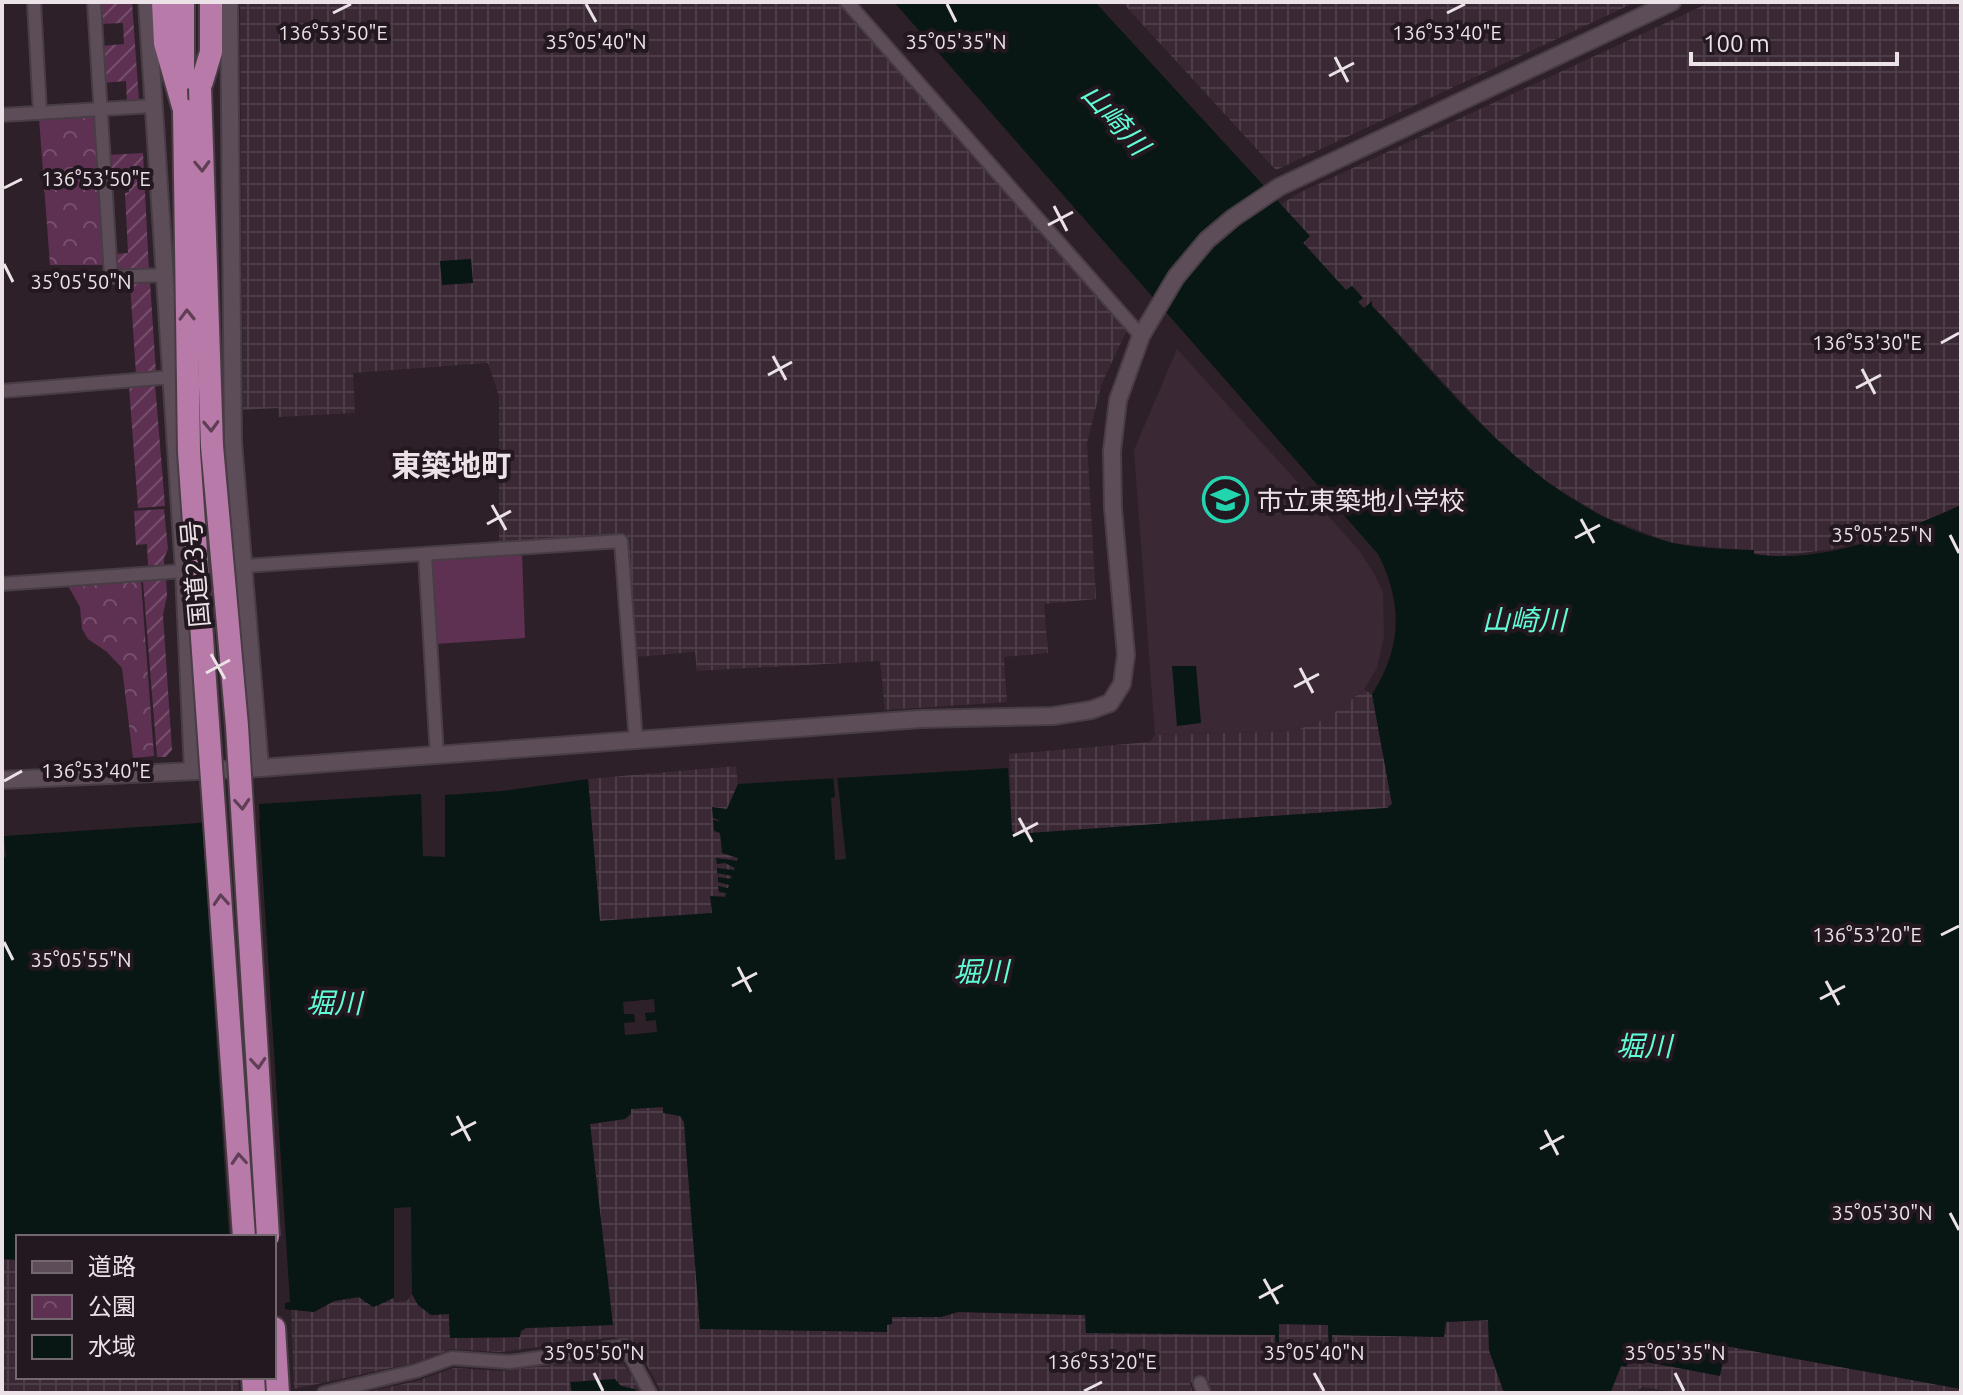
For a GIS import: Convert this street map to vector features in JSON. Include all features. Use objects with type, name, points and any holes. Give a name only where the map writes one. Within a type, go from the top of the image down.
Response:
[{"type":"highway","points":[[163,2],[165,43],[184,110]]},
{"type":"highway","name":"国道23号","points":[[183,2],[189,452],[244,1235]]},
{"type":"highway","name":"国道23号","points":[[198,2],[212,446],[237,726],[268,1235]]},
{"type":"highway","points":[[200,88],[211,52],[211,2]]},
{"type":"highway","points":[[276,1360],[278,1393]]},
{"type":"street","points":[[34,2],[40,113]]},
{"type":"street","points":[[94,2],[111,277],[164,275]]},
{"type":"street","points":[[147,2],[185,575],[193,771]]},
{"type":"street","points":[[229,2],[233,442],[260,768]]},
{"type":"street","points":[[847,2],[1141,336]]},
{"type":"street","points":[[2,780],[260,768],[920,719],[1053,716],[1091,710],[1110,703],[1122,684],[1126,655],[1113,508],[1112,451],[1118,400],[1141,336],[1176,277],[1207,240],[1279,187],[1672,2]]},
{"type":"street","points":[[2,115],[153,106]]},
{"type":"street","points":[[2,391],[172,377]]},
{"type":"street","points":[[2,584],[185,575],[621,541],[636,741]]},
{"type":"street","points":[[425,554],[437,755]]},
{"type":"street","points":[[324,1393],[416,1371],[452,1358],[510,1362],[625,1346],[650,1393]]},
{"type":"shaded area","points":[[240,2],[839,2],[1127,330],[1102,383],[1087,443],[1096,599],[1044,604],[1048,653],[1004,657],[1007,702],[885,710],[880,661],[697,671],[695,652],[636,657],[627,535],[499,543],[499,396],[488,363],[353,373],[355,413],[279,417],[278,408],[243,410]]},
{"type":"shaded area","points":[[1122,2],[1636,2],[1276,170]]},
{"type":"shaded area","points":[[1711,2],[1961,2],[1961,505],[1887,537],[1833,549],[1770,557],[1754,554],[1754,551],[1671,543],[1603,516],[1537,476],[1508,452],[1372,302],[1364,309],[1358,302],[1362,297],[1352,286],[1346,291],[1303,242],[1309,236],[1280,205],[1299,193]]},
{"type":"shaded area","name":"市立東築地小学校","points":[[1177,349],[1359,550],[1383,593],[1384,636],[1377,668],[1364,690],[1327,718],[1294,731],[1155,735],[1134,450]]},
{"type":"shaded area","points":[[1364,690],[1372,694],[1392,804],[1387,808],[1015,834],[1012,831],[1009,754],[1150,742],[1155,735],[1294,731],[1327,718]]},
{"type":"shaded area","points":[[736,766],[738,784],[727,809],[717,817],[723,821],[717,831],[726,854],[738,858],[737,861],[726,858],[725,863],[735,867],[725,873],[732,876],[724,883],[729,885],[725,897],[719,896],[712,913],[599,921],[588,779]]},
{"type":"shaded area","points":[[663,1106],[684,1122],[701,1329],[887,1331],[886,1325],[891,1317],[941,1317],[958,1312],[1086,1315],[1086,1333],[1275,1335],[1276,1350],[1279,1350],[1279,1324],[1328,1325],[1329,1350],[1332,1350],[1332,1335],[1443,1337],[1445,1322],[1489,1320],[1489,1350],[1504,1393],[1213,1393],[1207,1378],[1190,1383],[1193,1393],[662,1393],[637,1347],[614,1337],[500,1352],[452,1349],[414,1363],[294,1389],[291,1309],[314,1312],[334,1301],[359,1297],[366,1303],[385,1303],[392,1298],[412,1294],[418,1305],[427,1311],[449,1314],[450,1338],[519,1337],[526,1328],[612,1325],[590,1124],[625,1119],[631,1109]]},
{"type":"shaded area","points":[[2,1259],[16,1260],[16,1379],[238,1379],[239,1393],[2,1393]]},
{"type":"shaded area","points":[[1726,1346],[1961,1389],[1961,1393],[1677,1393],[1643,1387],[1634,1393],[1607,1393],[1611,1391],[1621,1366],[1630,1359],[1720,1375]]},
{"type":"shaded area","points":[[616,1357],[643,1393],[362,1393],[417,1381],[454,1368],[501,1371]]},
{"type":"green space","points":[[98,2],[132,2],[139,101],[127,102],[126,81],[103,83],[101,46],[124,44],[123,23],[99,24]]},
{"type":"green space","points":[[95,113],[103,265],[50,265],[39,118]]},
{"type":"green space","points":[[143,153],[149,271],[119,272],[114,269],[114,254],[128,253],[125,193],[129,192],[128,176],[109,176],[108,155]]},
{"type":"green space","points":[[150,282],[156,373],[136,375],[130,283]]},
{"type":"green space","points":[[155,384],[165,506],[138,508],[129,386]]},
{"type":"green space","points":[[164,509],[168,549],[164,565],[148,565],[147,544],[136,545],[134,511]]},
{"type":"green space","points":[[522,553],[525,638],[436,644],[431,558]]},
{"type":"green space","points":[[166,579],[167,596],[163,615],[172,750],[166,757],[157,757],[143,581]]},
{"type":"green space","points":[[141,581],[154,756],[133,758],[122,668],[107,652],[88,639],[82,629],[80,607],[67,584]]},
{"type":"water","name":"堀川","points":[[894,2],[1095,2],[1310,236],[1303,243],[1346,290],[1352,286],[1363,298],[1358,302],[1364,308],[1372,301],[1372,306],[1470,413],[1540,477],[1579,503],[1622,525],[1690,546],[1754,550],[1754,554],[1806,555],[1887,536],[1961,505],[1961,1389],[1726,1346],[1720,1376],[1631,1359],[1626,1367],[1621,1366],[1611,1391],[1607,1393],[1504,1393],[1489,1350],[1488,1320],[1446,1322],[1444,1337],[1332,1335],[1332,1350],[1329,1350],[1328,1325],[1279,1324],[1279,1351],[1276,1351],[1275,1335],[1086,1333],[1085,1315],[958,1312],[941,1317],[892,1317],[887,1332],[700,1329],[684,1122],[680,1116],[663,1113],[663,1107],[631,1109],[631,1114],[625,1119],[590,1124],[613,1325],[526,1328],[521,1331],[520,1337],[450,1338],[449,1314],[431,1315],[418,1305],[412,1294],[373,1307],[359,1297],[334,1301],[314,1312],[276,1308],[276,1235],[16,1235],[16,1260],[2,1259],[4,836],[260,819],[259,804],[421,794],[423,856],[445,857],[445,795],[588,779],[600,921],[712,913],[710,896],[725,897],[726,893],[719,892],[718,886],[728,888],[729,885],[718,882],[718,877],[731,879],[732,876],[717,873],[717,868],[735,868],[725,863],[717,864],[716,858],[737,861],[738,858],[722,853],[720,833],[714,831],[713,820],[722,821],[713,818],[712,807],[727,809],[738,784],[1008,768],[1012,831],[1015,834],[1387,808],[1392,804],[1372,694],[1389,660],[1396,625],[1392,590],[1378,554]],"holes":[[[654,999],[655,1012],[645,1013],[646,1021],[656,1020],[657,1032],[625,1035],[624,1023],[635,1022],[634,1014],[624,1014],[623,1002]]]},
{"type":"water","points":[[471,259],[473,283],[442,285],[440,261]]},
{"type":"water","points":[[1172,666],[1196,666],[1201,723],[1177,726]]},
{"type":"water","points":[[615,1379],[621,1386],[638,1390],[572,1393],[570,1382]]},
{"type":"pier","points":[[837,774],[846,859],[835,860],[831,798],[835,797],[833,775]]},
{"type":"pier","points":[[258,801],[290,1302],[285,1303],[285,1313],[276,1312],[276,1235],[229,1235],[202,819],[256,815],[255,804]]},
{"type":"pier","points":[[411,1207],[412,1294],[407,1301],[394,1302],[394,1208]]},
{"type":"place","name":"市立東築地小学校","points":[[1226,500]]},
{"type":"district","name":"東築地町","points":[[451,465]]},
{"type":"water label","name":"山崎川","points":[[1116,119]]},
{"type":"water label","name":"山崎川","points":[[1524,619]]}]
